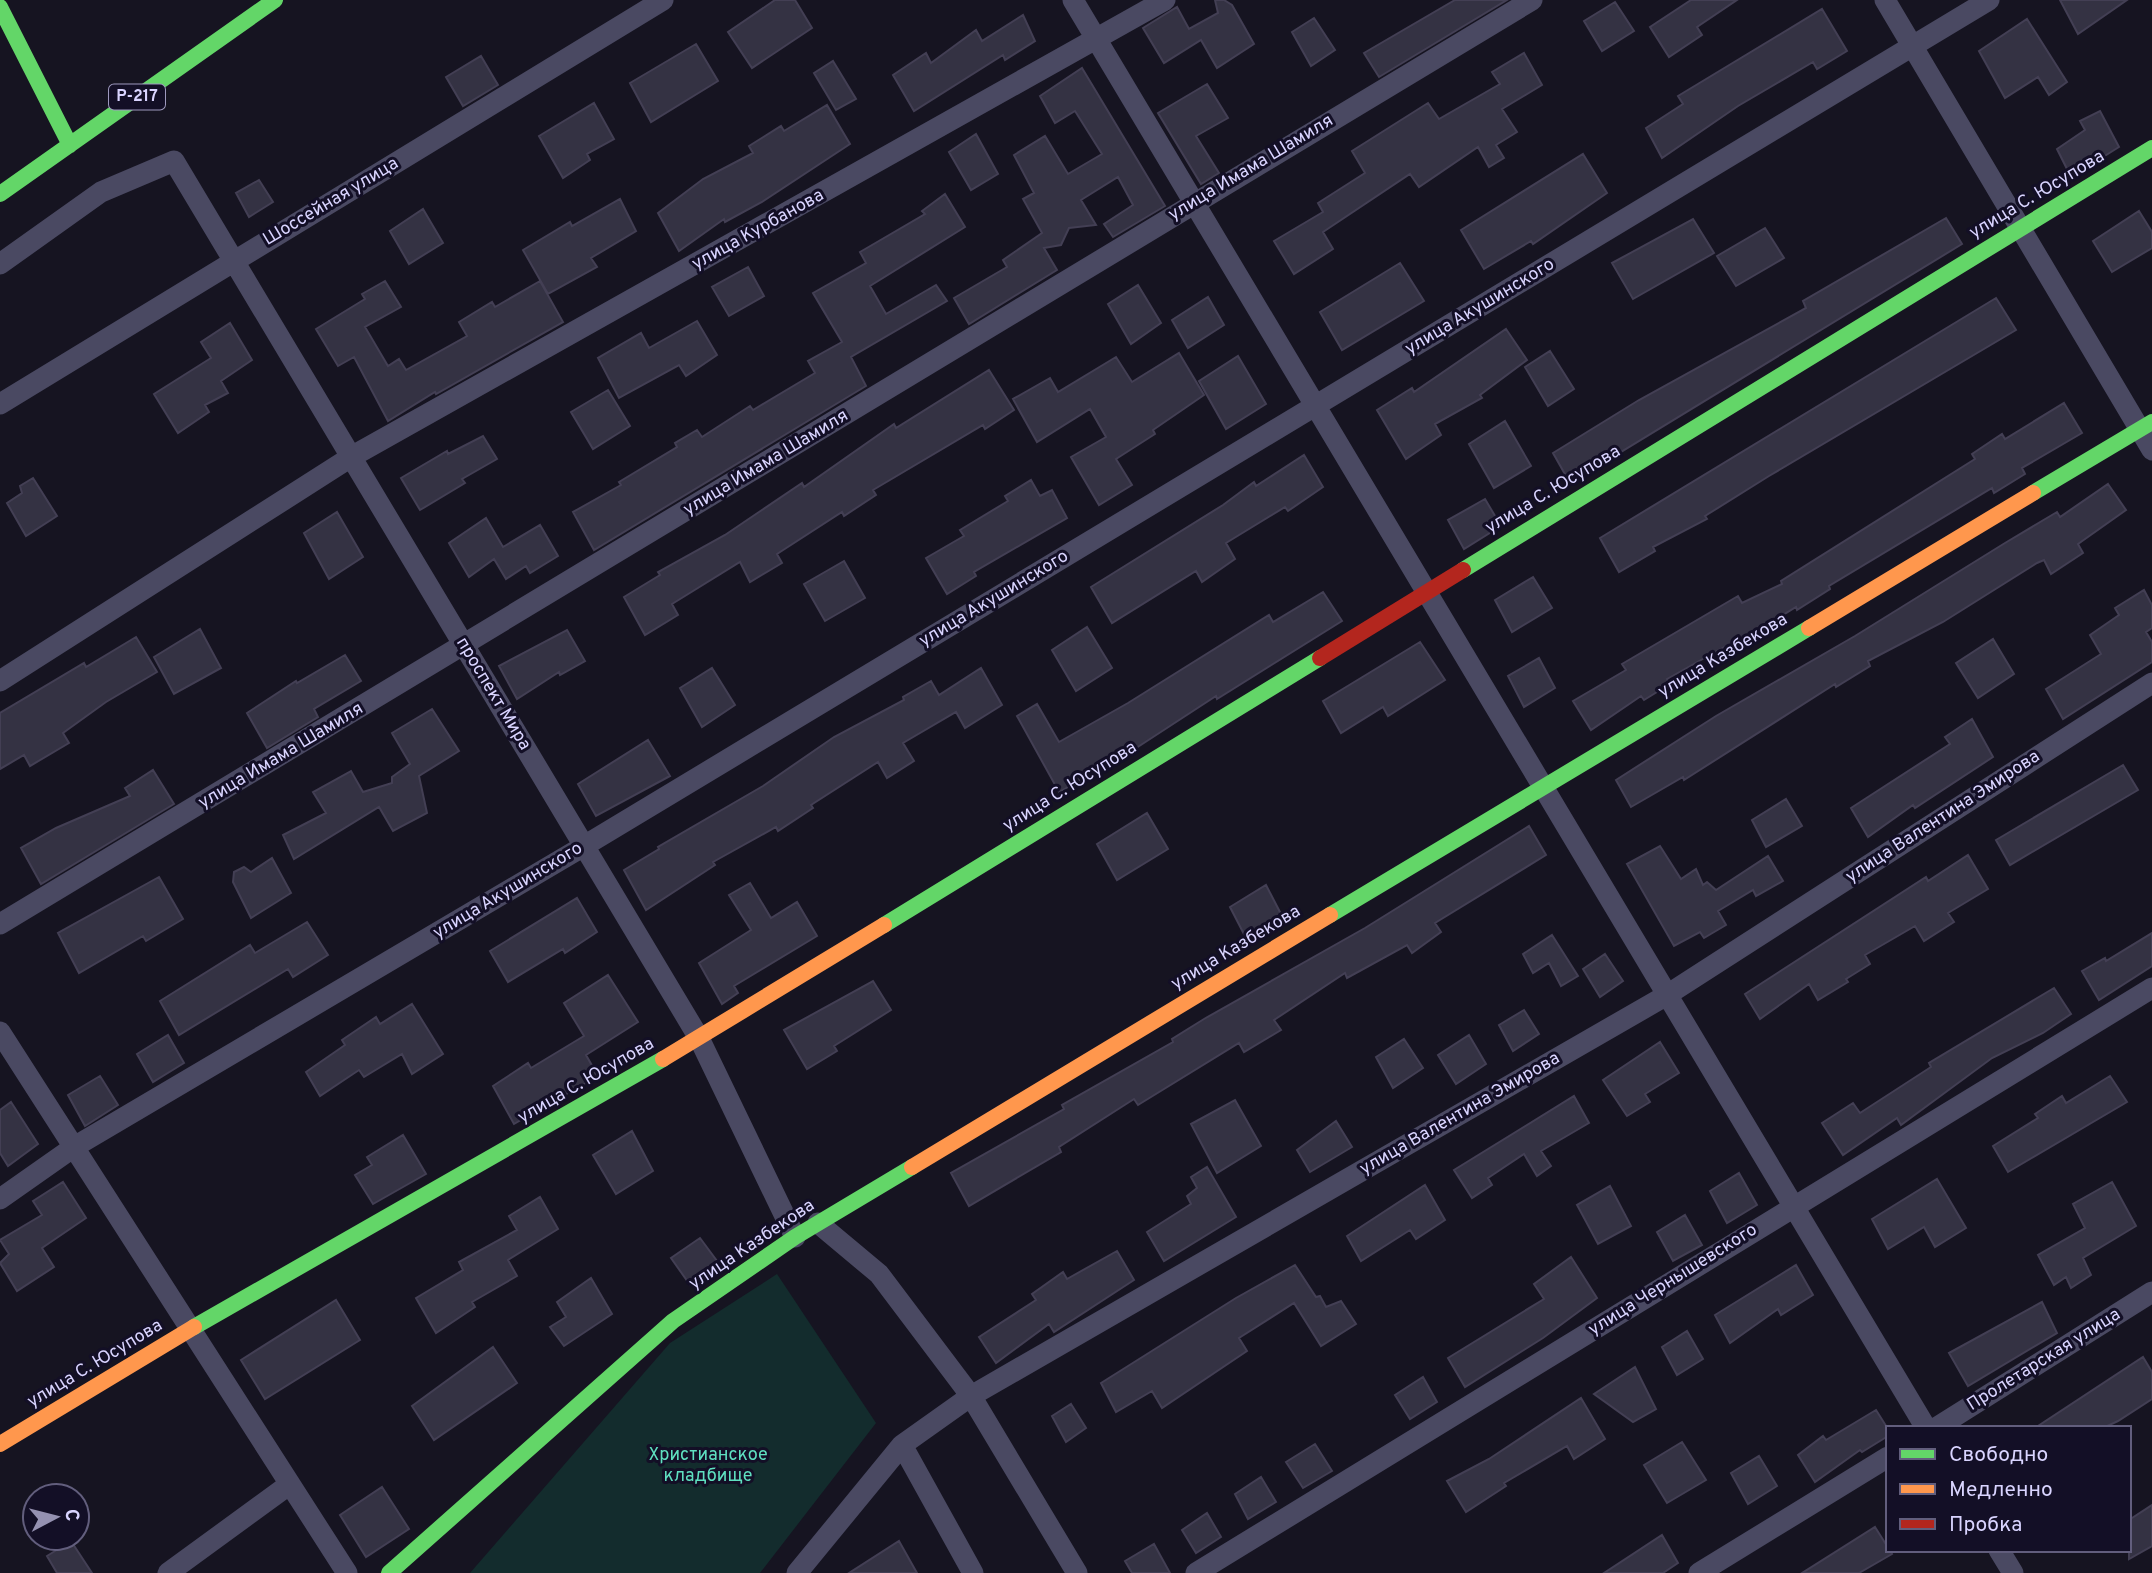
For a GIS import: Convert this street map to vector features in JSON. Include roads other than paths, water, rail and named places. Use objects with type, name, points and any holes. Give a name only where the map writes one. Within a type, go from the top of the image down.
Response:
[{"type":"main road","name":"Р-217","points":[[0,194],[275,0]]},
{"type":"main road","points":[[0,7],[70,145]]},
{"type":"main road","name":"улица С. Юсупова","points":[[0,1444],[191,1329],[699,1038],[2152,148]]},
{"type":"main road","name":"улица Казбекова","points":[[389,1573],[673,1321],[795,1237],[1542,785],[2146,426]]},
{"type":"street","name":"Шоссейная улица","points":[[0,404],[663,0]]},
{"type":"street","points":[[1073,0],[1925,1426]]},
{"type":"street","name":"улица Курбанова","points":[[0,681],[351,457],[1097,41],[1165,0]]},
{"type":"street","name":"улица Имама Шамиля","points":[[0,924],[465,647],[1193,202],[1532,0]]},
{"type":"street","points":[[1885,0],[2020,228],[2146,426],[2152,450]]},
{"type":"street","name":"улица Акушинского","points":[[0,1199],[74,1147],[584,846],[1989,0]]},
{"type":"street","name":"проспект Мира","points":[[0,264],[101,192],[174,161],[699,1038],[795,1237]]},
{"type":"street","name":"улица Валентина Эмирова","points":[[797,1573],[902,1445],[971,1396],[1667,995],[2152,683]]},
{"type":"street","name":"улица Чернышевского","points":[[1196,1573],[2152,988]]},
{"type":"street","points":[[0,1032],[347,1573]]},
{"type":"street","points":[[818,1223],[879,1274],[971,1396],[1077,1573]]},
{"type":"street","name":"Пролетарская улица","points":[[1939,1426],[2152,1292]]},
{"type":"street","points":[[902,1445],[973,1573]]},
{"type":"street","points":[[1699,1573],[1886,1458]]},
{"type":"street","points":[[168,1573],[290,1484]]},
{"type":"street","points":[[2000,1552],[2013,1573]]},
{"type":"park label","name":"Христианское кладбище","points":[[708,1465]]}]
